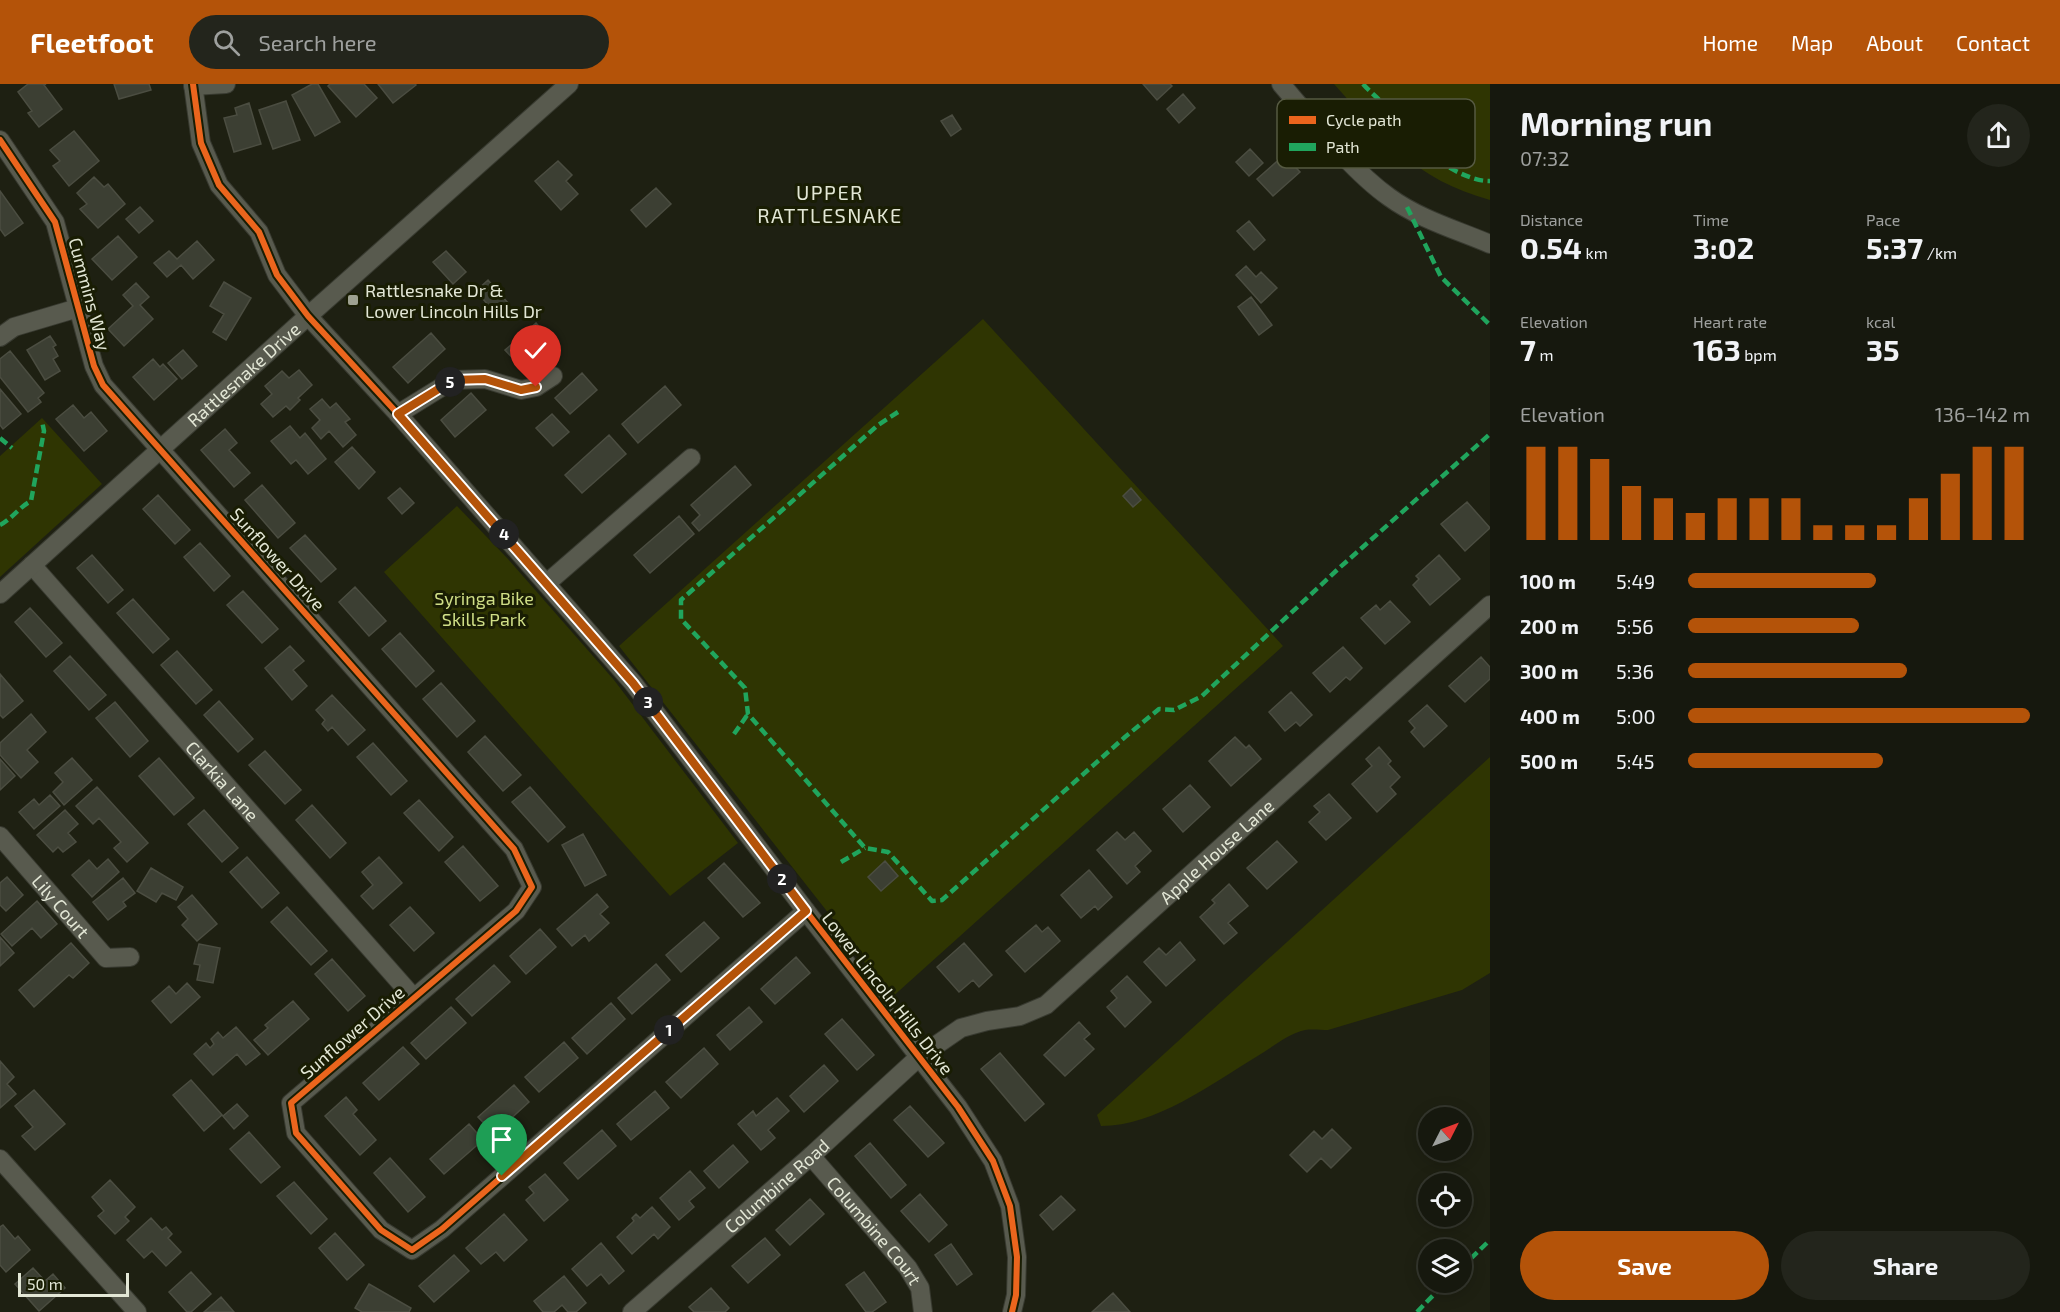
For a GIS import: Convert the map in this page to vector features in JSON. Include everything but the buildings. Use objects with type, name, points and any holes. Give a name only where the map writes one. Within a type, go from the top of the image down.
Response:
[{"type":"street","points":[[193,85],[226,84]]},
{"type":"street","name":"Rattlesnake Drive","points":[[0,594],[569,84]]},
{"type":"street","points":[[1281,84],[1295,99]]},
{"type":"street","name":"Lower Lincoln Hills Drive","points":[[193,85],[201,143],[219,185],[259,232],[277,275],[308,316],[398,414],[633,683],[958,1107],[993,1161],[1010,1206],[1017,1257],[1016,1295],[1012,1312]]},
{"type":"street","name":"Cummins Way","points":[[0,140],[56,222],[94,366],[103,385],[160,449]]},
{"type":"street","points":[[1357,168],[1390,198],[1428,219],[1490,244]]},
{"type":"street","points":[[0,337],[14,327],[78,308]]},
{"type":"street","points":[[398,414],[453,380],[485,379],[521,390],[536,387],[553,376]]},
{"type":"street","name":"Sunflower Drive","points":[[160,449],[514,849],[532,887],[516,911],[291,1103],[296,1133],[381,1230],[412,1250],[442,1229],[806,911]]},
{"type":"street","points":[[547,583],[691,458]]},
{"type":"street","name":"Clarkia Lane","points":[[32,565],[414,998]]},
{"type":"street","name":"Apple House Lane","points":[[919,1057],[961,1029],[987,1021],[1020,1017],[1046,1005],[1490,604]]},
{"type":"street","name":"Lily Court","points":[[0,836],[106,958],[130,957]]},
{"type":"street","name":"Columbine Road","points":[[632,1312],[811,1156],[919,1057]]},
{"type":"street","name":"Columbine Court","points":[[811,1156],[908,1268],[920,1288],[923,1312]]},
{"type":"street","points":[[0,1159],[138,1312]]},
{"type":"green space","points":[[1334,84],[1490,84],[1490,200],[1441,181],[1420,168],[1475,168],[1475,99],[1347,99]]},
{"type":"green space","points":[[983,319],[1283,646],[890,999],[844,933],[619,646]]},
{"type":"green space","points":[[42,418],[102,484],[0,577],[0,456]]},
{"type":"green space","name":"Syringa Bike Skills Park","points":[[457,506],[508,559],[614,680],[738,843],[670,896],[384,572]]},
{"type":"green space","points":[[1490,757],[1490,973],[1462,990],[1328,1030],[1298,1032],[1182,1102],[1142,1119],[1101,1126],[1097,1115]]},
{"type":"marked path","points":[[1363,84],[1378,99]]},
{"type":"marked path","points":[[1450,168],[1479,180],[1490,181]]},
{"type":"marked path","points":[[1407,207],[1441,277],[1490,325]]},
{"type":"marked path","points":[[898,412],[878,425],[681,600],[681,619],[745,688],[748,714],[865,848],[888,852],[932,901],[942,900],[1159,709],[1174,710],[1202,696],[1337,570],[1490,434]]},
{"type":"marked path","points":[[0,525],[31,501],[44,431],[42,421]]},
{"type":"marked path","points":[[0,438],[12,448]]},
{"type":"marked path","points":[[734,734],[748,714]]},
{"type":"marked path","points":[[841,862],[865,848]]},
{"type":"marked path","points":[[1472,1257],[1490,1240]]},
{"type":"marked path","points":[[1417,1312],[1435,1293]]},
{"type":"cycle path","points":[[193,84],[201,143],[219,185],[259,232],[277,275],[308,316],[398,414],[633,683],[958,1107],[993,1161],[1010,1206],[1017,1257],[1016,1295],[1012,1312]]},
{"type":"cycle path","points":[[0,140],[55,222],[94,366],[103,385],[514,849],[532,887],[516,911],[291,1103],[296,1133],[381,1230],[412,1250],[442,1229],[806,911]]},
{"type":"place","name":"Rattlesnake Dr & Lower Lincoln Hills Dr","points":[[353,300]]},
{"type":"district","name":"UPPER RATTLESNAKE","points":[[830,204]]},
{"type":"route","points":[[502,1176],[806,911],[633,683],[398,414],[453,380],[485,379],[521,390],[536,387]]}]
